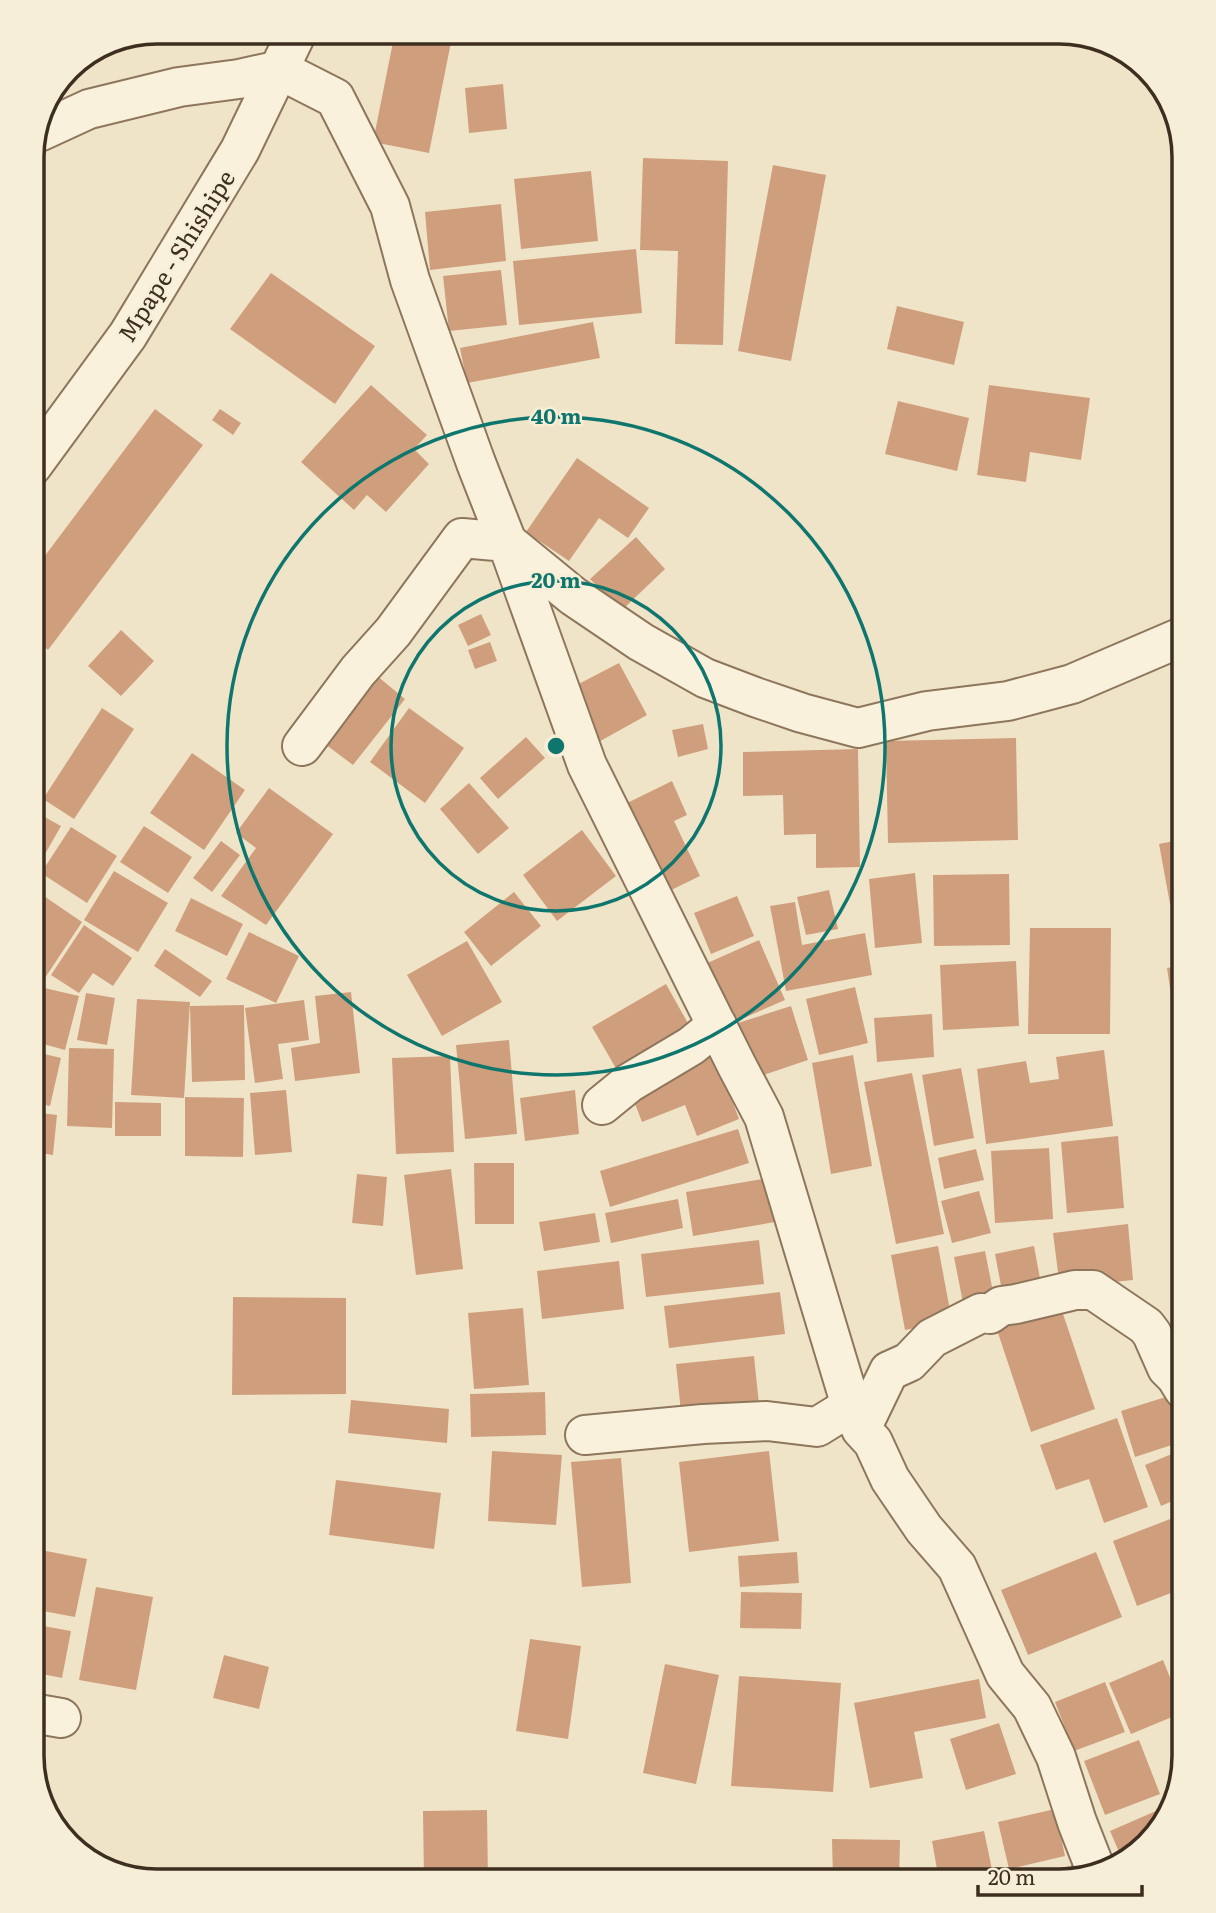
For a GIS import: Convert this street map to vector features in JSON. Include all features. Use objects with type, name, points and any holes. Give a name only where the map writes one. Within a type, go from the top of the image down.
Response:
[{"type":"street","name":"Mpape - Shishipe","points":[[44,450],[128,335],[240,150],[291,44]]},
{"type":"street","points":[[48,128],[89,109],[179,87],[239,79],[279,70],[335,98],[390,206],[410,280],[587,765],[764,1117],[856,1418],[873,1442],[890,1479],[924,1529],[957,1567],[1005,1674],[1032,1707],[1056,1757],[1093,1864]]},
{"type":"street","points":[[302,746],[358,671],[401,622],[462,538],[507,542],[573,596],[641,642],[705,678],[790,709],[858,728],[927,711],[1008,701],[1072,684],[1172,642]]},
{"type":"street","points":[[602,1105],[629,1083],[691,1046],[717,1025]]},
{"type":"street","points":[[585,1435],[767,1421],[817,1427],[856,1418],[889,1371],[909,1362],[932,1338],[981,1313],[990,1314],[1001,1306],[1074,1290],[1093,1290],[1146,1326],[1172,1373]]},
{"type":"building","points":[[393,44],[451,44],[429,153],[373,142]]},
{"type":"building","points":[[503,84],[507,129],[469,133],[465,88]]},
{"type":"building","points":[[643,158],[728,161],[723,345],[675,344],[678,251],[640,250]]},
{"type":"building","points":[[773,165],[826,175],[791,361],[738,351]]},
{"type":"building","points":[[591,171],[598,241],[521,249],[514,179]]},
{"type":"building","points":[[501,204],[506,261],[430,270],[425,212]]},
{"type":"building","points":[[636,249],[642,313],[519,325],[513,261]]},
{"type":"building","points":[[501,270],[507,325],[449,331],[443,276]]},
{"type":"building","points":[[271,273],[375,346],[335,404],[230,329]]},
{"type":"building","points":[[897,306],[964,322],[954,365],[887,349]]},
{"type":"building","points":[[593,322],[600,358],[467,383],[460,348]]},
{"type":"building","points":[[371,385],[427,435],[414,449],[429,464],[386,512],[367,495],[354,510],[301,462]]},
{"type":"building","points":[[989,385],[1090,398],[1081,460],[1030,452],[1026,482],[977,475]]},
{"type":"building","points":[[898,401],[969,418],[957,471],[885,454]]},
{"type":"building","points":[[155,409],[203,445],[48,650],[44,647],[44,557]]},
{"type":"building","points":[[220,409],[241,423],[233,435],[212,420]]},
{"type":"building","points":[[577,458],[649,508],[628,538],[599,518],[569,561],[526,532]]},
{"type":"building","points":[[636,537],[665,569],[621,611],[590,579]]},
{"type":"building","points":[[481,614],[491,635],[468,646],[458,625]]},
{"type":"building","points":[[121,630],[154,661],[121,696],[88,666]]},
{"type":"building","points":[[490,642],[497,661],[475,669],[468,650]]},
{"type":"building","points":[[619,663],[647,715],[595,744],[567,690]]},
{"type":"building","points":[[370,670],[405,699],[353,765],[317,738]]},
{"type":"building","points":[[102,708],[134,729],[74,819],[44,797]]},
{"type":"building","points":[[409,708],[464,748],[425,803],[370,762]]},
{"type":"building","points":[[703,724],[708,749],[678,757],[672,730]]},
{"type":"building","points":[[526,737],[545,758],[498,799],[480,778]]},
{"type":"building","points":[[1016,738],[1018,840],[888,843],[886,741]]},
{"type":"building","points":[[858,749],[860,867],[816,868],[816,834],[784,835],[783,795],[743,796],[743,752]]},
{"type":"building","points":[[192,753],[245,790],[204,850],[150,813]]},
{"type":"building","points":[[672,781],[687,815],[674,821],[700,876],[661,895],[621,806]]},
{"type":"building","points":[[469,783],[509,828],[478,854],[440,809]]},
{"type":"building","points":[[269,788],[333,834],[266,925],[221,896],[256,848],[236,833]]},
{"type":"building","points":[[44,817],[61,826],[44,856]]},
{"type":"building","points":[[144,826],[192,857],[168,893],[120,862]]},
{"type":"building","points":[[71,827],[117,856],[87,903],[44,875],[44,868]]},
{"type":"building","points":[[582,830],[616,876],[557,921],[523,875]]},
{"type":"building","points":[[221,841],[240,855],[212,892],[193,878]]},
{"type":"building","points":[[1172,841],[1170,904],[1159,844]]},
{"type":"building","points":[[114,871],[168,903],[138,952],[84,920]]},
{"type":"building","points":[[915,873],[922,943],[875,948],[869,879]]},
{"type":"building","points":[[1009,874],[1010,945],[934,946],[933,875]]},
{"type":"building","points":[[829,890],[838,929],[806,935],[797,897]]},
{"type":"building","points":[[514,892],[541,926],[491,966],[464,932]]},
{"type":"building","points":[[44,896],[82,922],[44,977]]},
{"type":"building","points":[[737,896],[754,936],[711,954],[694,913]]},
{"type":"building","points":[[191,898],[243,924],[227,956],[175,931]]},
{"type":"building","points":[[795,902],[802,945],[865,933],[872,975],[786,991],[770,906]]},
{"type":"building","points":[[84,925],[132,958],[113,986],[93,973],[79,993],[51,975]]},
{"type":"building","points":[[1030,928],[1111,928],[1110,1034],[1028,1034]]},
{"type":"building","points":[[249,932],[299,956],[276,1003],[226,979]]},
{"type":"building","points":[[759,940],[785,1000],[730,1024],[703,965]]},
{"type":"building","points":[[467,941],[502,1002],[442,1036],[407,975]]},
{"type":"building","points":[[165,949],[212,981],[200,997],[154,966]]},
{"type":"building","points":[[1016,961],[1019,1026],[943,1030],[940,965]]},
{"type":"building","points":[[1172,967],[1172,1002],[1167,968]]},
{"type":"building","points":[[666,984],[694,1034],[621,1077],[592,1027]]},
{"type":"building","points":[[855,987],[868,1043],[819,1055],[806,999]]},
{"type":"building","points":[[44,988],[79,996],[65,1050],[44,1044]]},
{"type":"building","points":[[351,992],[360,1073],[295,1081],[291,1048],[320,1043],[315,996]]},
{"type":"building","points":[[86,993],[115,998],[107,1045],[77,1040]]},
{"type":"building","points":[[137,999],[190,1002],[184,1098],[131,1095]]},
{"type":"building","points":[[304,1000],[309,1040],[278,1044],[283,1079],[255,1083],[245,1008]]},
{"type":"building","points":[[244,1005],[245,1080],[192,1082],[190,1006]]},
{"type":"building","points":[[791,1006],[808,1060],[752,1079],[735,1024]]},
{"type":"building","points":[[932,1014],[934,1057],[877,1062],[874,1018]]},
{"type":"building","points":[[509,1040],[517,1134],[465,1139],[456,1045]]},
{"type":"building","points":[[69,1048],[114,1049],[112,1128],[67,1126]]},
{"type":"building","points":[[1104,1050],[1113,1126],[986,1144],[977,1069],[1026,1061],[1030,1083],[1059,1079],[1056,1057]]},
{"type":"building","points":[[44,1054],[61,1058],[50,1106],[44,1105]]},
{"type":"building","points":[[715,1055],[739,1119],[697,1136],[685,1105],[642,1122],[629,1088]]},
{"type":"building","points":[[853,1055],[872,1166],[831,1174],[812,1063]]},
{"type":"building","points":[[450,1056],[454,1152],[396,1154],[392,1058]]},
{"type":"building","points":[[961,1068],[974,1138],[934,1146],[922,1075]]},
{"type":"building","points":[[912,1073],[944,1234],[896,1244],[864,1082]]},
{"type":"building","points":[[286,1090],[292,1152],[255,1155],[250,1093]]},
{"type":"building","points":[[575,1090],[579,1134],[525,1141],[520,1098]]},
{"type":"building","points":[[185,1097],[244,1098],[243,1157],[185,1156]]},
{"type":"building","points":[[115,1102],[161,1103],[161,1136],[115,1136]]},
{"type":"building","points":[[44,1113],[57,1115],[53,1155],[44,1154]]},
{"type":"building","points":[[738,1129],[749,1163],[610,1207],[600,1171]]},
{"type":"building","points":[[1118,1136],[1124,1208],[1067,1213],[1061,1142]]},
{"type":"building","points":[[1049,1148],[1053,1219],[995,1223],[991,1151]]},
{"type":"building","points":[[976,1149],[984,1180],[944,1189],[938,1158]]},
{"type":"building","points":[[474,1163],[514,1163],[514,1224],[475,1224]]},
{"type":"building","points":[[451,1169],[463,1269],[416,1275],[404,1175]]},
{"type":"building","points":[[357,1174],[387,1177],[383,1226],[352,1223]]},
{"type":"building","points":[[768,1178],[775,1222],[693,1236],[686,1192]]},
{"type":"building","points":[[979,1191],[991,1233],[952,1243],[941,1201]]},
{"type":"building","points":[[678,1199],[683,1228],[611,1243],[605,1213]]},
{"type":"building","points":[[595,1213],[600,1242],[544,1251],[539,1222]]},
{"type":"building","points":[[1128,1224],[1133,1280],[1060,1288],[1053,1233]]},
{"type":"building","points":[[759,1240],[764,1284],[646,1297],[641,1254]]},
{"type":"building","points":[[938,1246],[952,1321],[905,1330],[891,1255]]},
{"type":"building","points":[[1034,1246],[1042,1289],[1003,1296],[995,1254]]},
{"type":"building","points":[[985,1251],[995,1302],[964,1308],[954,1257]]},
{"type":"building","points":[[619,1261],[624,1309],[542,1319],[537,1271]]},
{"type":"building","points":[[780,1292],[785,1334],[669,1348],[664,1306]]},
{"type":"building","points":[[233,1297],[346,1298],[346,1394],[232,1395]]},
{"type":"building","points":[[1058,1299],[1095,1409],[1031,1432],[994,1321]]},
{"type":"building","points":[[523,1308],[529,1385],[474,1389],[468,1313]]},
{"type":"building","points":[[754,1356],[760,1414],[682,1422],[676,1364]]},
{"type":"building","points":[[545,1392],[546,1435],[471,1437],[470,1394]]},
{"type":"building","points":[[1172,1395],[1172,1445],[1135,1457],[1121,1411]]},
{"type":"building","points":[[351,1400],[449,1409],[447,1443],[348,1433]]},
{"type":"building","points":[[1117,1418],[1148,1507],[1104,1523],[1089,1479],[1056,1490],[1040,1445]]},
{"type":"building","points":[[492,1451],[562,1455],[556,1525],[488,1521]]},
{"type":"building","points":[[769,1451],[779,1541],[689,1552],[679,1462]]},
{"type":"building","points":[[1172,1454],[1172,1501],[1161,1506],[1145,1465]]},
{"type":"building","points":[[621,1458],[631,1583],[582,1587],[571,1462]]},
{"type":"building","points":[[336,1480],[441,1493],[434,1549],[329,1535]]},
{"type":"building","points":[[1172,1518],[1172,1593],[1137,1606],[1113,1541]]},
{"type":"building","points":[[44,1551],[87,1559],[75,1617],[44,1611]]},
{"type":"building","points":[[797,1552],[799,1583],[740,1587],[738,1556]]},
{"type":"building","points":[[1096,1552],[1122,1617],[1028,1655],[1001,1590]]},
{"type":"building","points":[[96,1587],[153,1597],[136,1690],[79,1680]]},
{"type":"building","points":[[741,1592],[802,1593],[801,1629],[740,1628]]},
{"type":"building","points":[[44,1626],[71,1631],[62,1678],[44,1674]]},
{"type":"building","points":[[530,1639],[581,1646],[568,1739],[516,1731]]},
{"type":"building","points":[[224,1655],[269,1667],[259,1709],[213,1698]]},
{"type":"building","points":[[1163,1660],[1172,1682],[1172,1717],[1131,1734],[1109,1683]]},
{"type":"building","points":[[665,1664],[719,1675],[696,1784],[643,1773]]},
{"type":"building","points":[[739,1676],[841,1683],[833,1792],[731,1786]]},
{"type":"building","points":[[979,1679],[986,1718],[914,1732],[923,1778],[870,1788],[854,1703]]},
{"type":"building","points":[[1105,1682],[1125,1732],[1074,1751],[1055,1702]]},
{"type":"building","points":[[999,1723],[1016,1774],[966,1790],[950,1739]]},
{"type":"building","points":[[1139,1740],[1160,1794],[1105,1815],[1084,1761]]},
{"type":"building","points":[[1055,1809],[1065,1856],[1009,1869],[998,1822]]},
{"type":"building","points":[[487,1810],[488,1869],[424,1869],[423,1811]]},
{"type":"building","points":[[1159,1810],[1144,1831],[1119,1852],[1110,1831]]},
{"type":"building","points":[[984,1831],[992,1869],[937,1869],[932,1841]]},
{"type":"building","points":[[832,1839],[900,1840],[899,1869],[833,1869]]},
{"type":"building","points":[[1077,1864],[1078,1867],[1074,1868],[1058,1869]]}]
